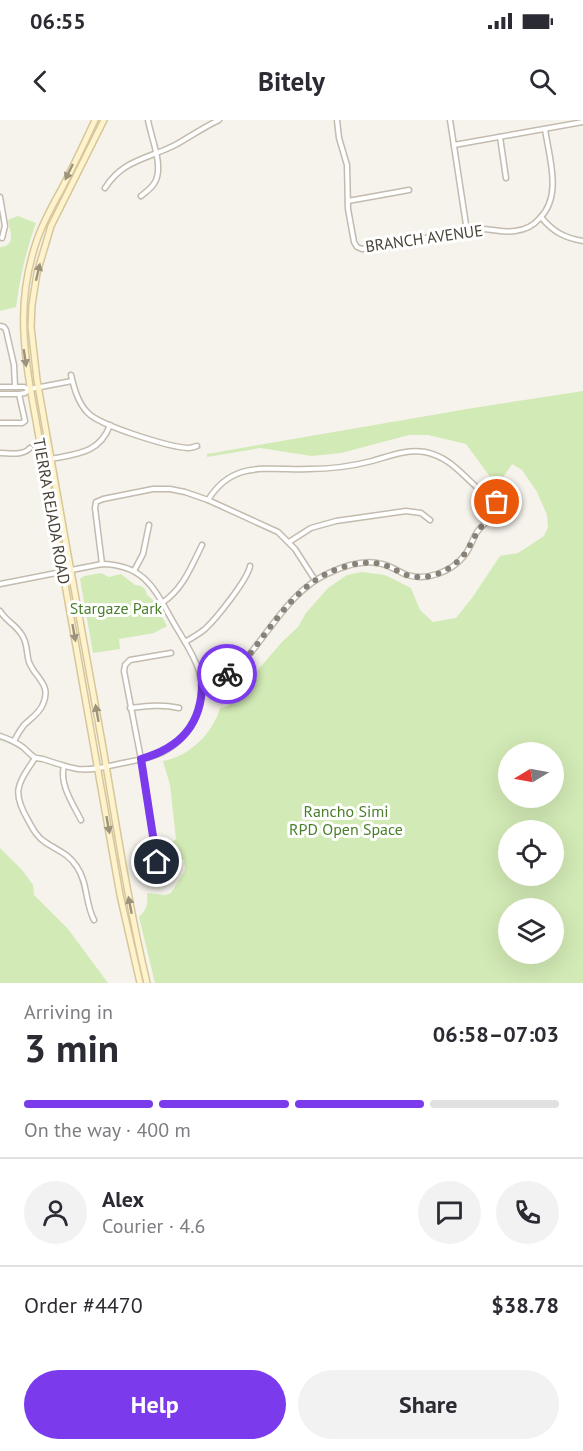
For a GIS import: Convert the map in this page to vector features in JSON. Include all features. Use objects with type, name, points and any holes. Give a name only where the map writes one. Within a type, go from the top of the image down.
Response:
[{"type":"main road","name":"TIERRA REJADA ROAD","points":[[95,120],[37,239],[28,275],[23,334],[30,389],[120,895],[140,983]]},
{"type":"main road","name":"TIERRA REJADA ROAD","points":[[104,120],[51,226],[37,273],[31,327],[38,387],[124,875],[147,983]]},
{"type":"street","points":[[141,196],[151,188],[159,169],[148,120]]},
{"type":"street","points":[[105,188],[121,169],[131,163],[178,143],[219,120]]},
{"type":"street","points":[[338,120],[339,138],[346,165],[348,201],[409,190]]},
{"type":"street","points":[[450,120],[467,231]]},
{"type":"street","points":[[454,145],[583,122]]},
{"type":"street","points":[[545,129],[554,188],[550,204],[542,217],[557,233],[583,241]]},
{"type":"street","points":[[500,137],[506,178]]},
{"type":"street","points":[[0,197],[5,226],[2,238]]},
{"type":"street","name":"BRANCH AVENUE","points":[[348,201],[356,245],[362,249],[484,228],[504,232],[515,231],[529,227],[542,217]]},
{"type":"street","points":[[2,326],[6,330],[13,358],[15,387]]},
{"type":"street","points":[[0,394],[25,393],[30,389],[72,378],[84,408],[94,418],[110,426],[162,442],[188,448],[197,446]]},
{"type":"street","points":[[0,387],[30,389]]},
{"type":"street","points":[[0,423],[25,421],[19,394]]},
{"type":"street","points":[[51,459],[90,449],[101,442],[110,426]]},
{"type":"street","points":[[0,453],[23,453],[30,448]]},
{"type":"street","points":[[202,683],[223,676],[239,666],[293,599],[315,580],[339,568],[367,563],[383,564],[417,577],[432,576],[460,560],[480,528],[498,510],[497,502],[480,490],[458,469],[441,457],[424,452],[405,452],[364,463],[320,469],[265,468],[244,471],[223,482],[208,500]]},
{"type":"street","points":[[102,564],[95,504],[99,500],[163,488],[178,490],[208,500],[271,528],[289,542],[315,580]]},
{"type":"street","points":[[289,542],[311,528],[336,521],[406,511],[421,513],[430,520]]},
{"type":"street","points":[[134,571],[143,554],[149,525]]},
{"type":"street","points":[[162,603],[183,584],[202,545]]},
{"type":"street","points":[[0,584],[102,564],[119,565],[134,571],[147,580],[162,603],[196,662],[202,683],[200,704],[187,732],[162,752],[141,759],[79,769],[35,758],[14,741],[0,736]]},
{"type":"street","points":[[185,642],[209,624],[246,578],[250,566]]},
{"type":"street","points":[[0,611],[21,632],[29,663],[45,688],[42,707],[18,732],[14,741]]},
{"type":"street","points":[[161,872],[157,862],[124,671],[125,664],[130,660],[171,653]]},
{"type":"street","points":[[130,708],[151,705],[169,705],[179,708]]},
{"type":"street","points":[[35,758],[19,784],[18,794],[21,807],[42,841],[63,852],[76,865],[84,881],[90,914],[94,920]]},
{"type":"street","points":[[64,766],[63,782],[81,820]]},
{"type":"green space","points":[[18,216],[36,223],[19,285],[16,307],[0,311],[0,247],[11,241],[8,220]]},
{"type":"green space","name":"Rancho Simi RPD Open Space","points":[[583,391],[583,983],[155,983],[139,917],[146,906],[147,893],[165,895],[171,893],[185,870],[184,860],[170,853],[168,845],[176,839],[170,785],[163,761],[182,755],[206,735],[220,708],[230,703],[226,694],[249,680],[298,627],[306,613],[328,588],[347,575],[362,572],[385,575],[411,588],[420,610],[433,622],[456,618],[500,556],[518,553],[544,536],[548,527],[547,515],[537,492],[522,470],[512,464],[500,482],[493,481],[466,444],[428,435],[409,435],[341,453],[312,456],[260,448],[207,457],[207,454]]},
{"type":"green space","name":"Stargaze Park","points":[[101,573],[109,577],[121,574],[135,585],[145,589],[167,626],[154,633],[119,639],[120,649],[93,653],[80,579]]},
{"type":"green space","points":[[0,848],[22,870],[33,885],[34,895],[68,929],[108,983],[0,983]]},
{"type":"way so far","points":[[227,674],[246,659],[293,599],[315,580],[339,568],[367,563],[383,564],[417,577],[432,576],[455,564],[465,554],[480,528],[496,513],[497,502]]},
{"type":"route","points":[[157,862],[141,759],[162,752],[179,740],[187,732],[197,714],[202,683],[227,674]]}]
